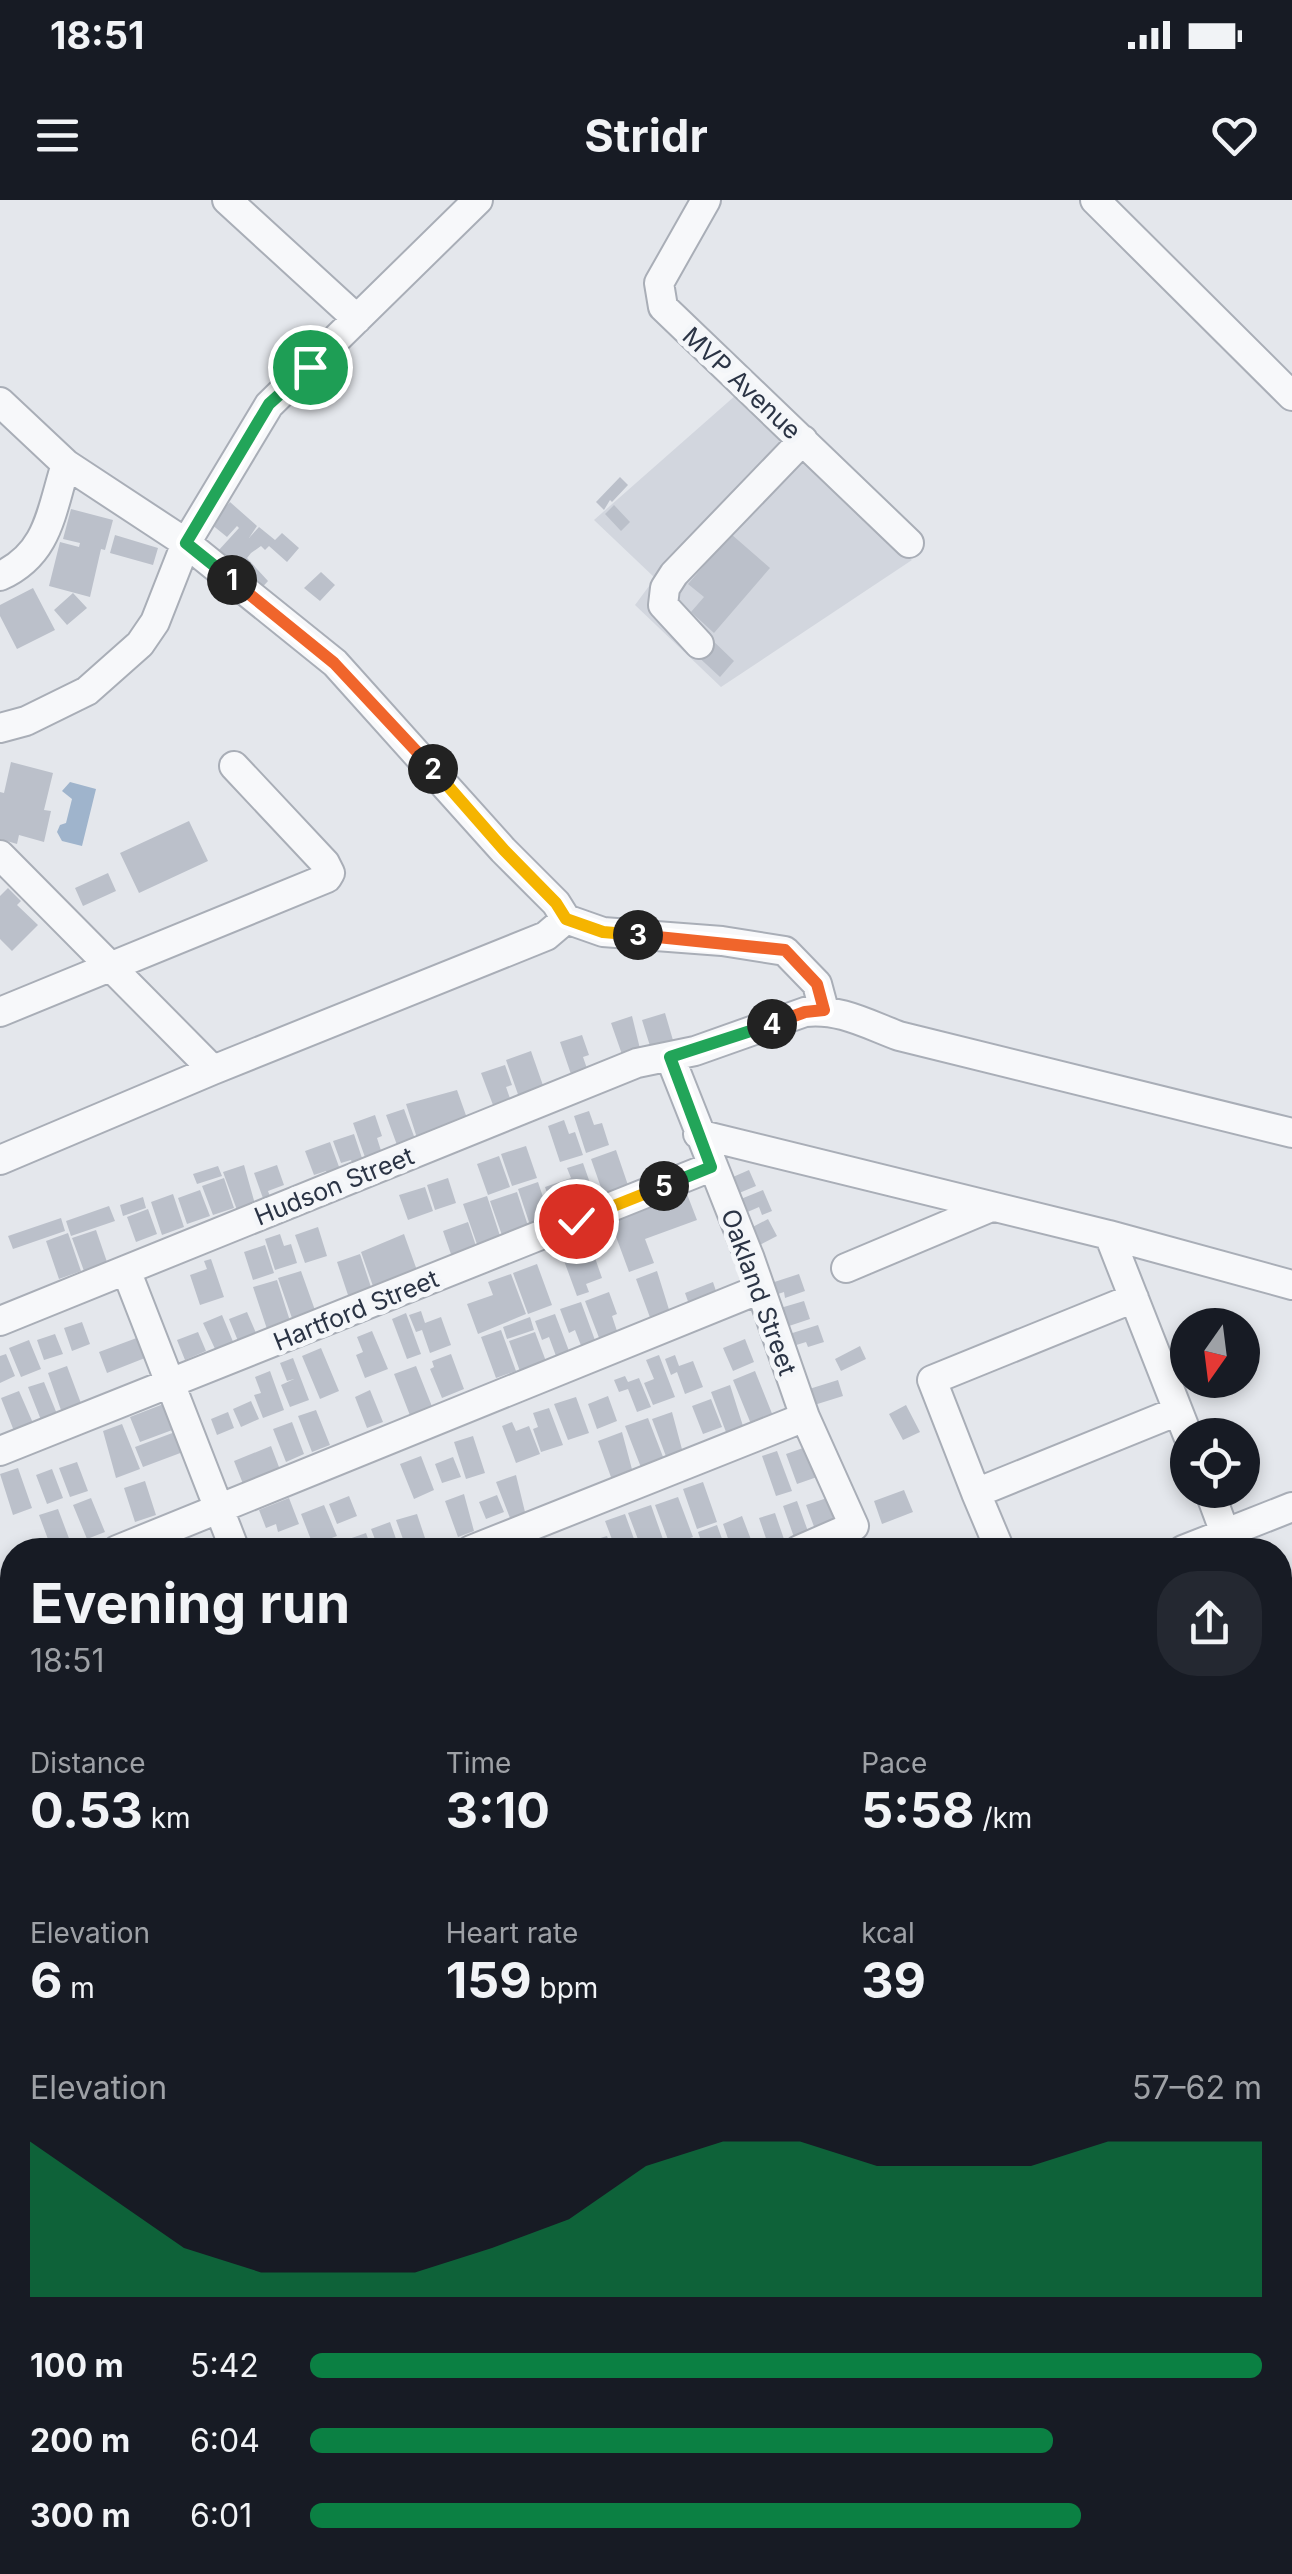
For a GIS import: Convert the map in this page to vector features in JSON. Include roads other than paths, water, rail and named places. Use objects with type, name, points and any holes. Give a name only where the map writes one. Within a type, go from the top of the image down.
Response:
[{"type":"street","points":[[226,200],[356,319]]},
{"type":"street","points":[[0,728],[26,721],[87,691],[126,658],[155,622],[186,543],[269,404],[478,200]]},
{"type":"street","name":"MVP Avenue","points":[[706,200],[659,283],[660,300],[671,316],[910,542]]},
{"type":"street","points":[[1095,200],[1292,396]]},
{"type":"street","points":[[0,402],[66,464],[186,543],[334,663],[556,903],[566,919],[603,932],[785,950],[817,984],[824,1010],[899,1036],[1292,1133]]},
{"type":"street","points":[[699,644],[663,605],[665,588],[803,440]]},
{"type":"street","points":[[0,576],[23,564],[40,546],[66,464]]},
{"type":"street","points":[[0,1012],[327,878],[330,873],[326,863],[234,766]]},
{"type":"street","points":[[0,855],[213,1070]]},
{"type":"street","points":[[0,1160],[546,936],[566,919]]},
{"type":"street","name":"Hudson Street","points":[[0,1321],[637,1063],[670,1057],[805,1012],[824,1010]]},
{"type":"street","name":"Oakland Street","points":[[670,1057],[805,1417],[854,1526],[826,1538]]},
{"type":"street","points":[[698,1134],[1109,1234],[1292,1286]]},
{"type":"street","name":"Hartford Street","points":[[0,1451],[711,1167]]},
{"type":"street","points":[[846,1268],[990,1207]]},
{"type":"street","points":[[1109,1234],[1181,1418]]},
{"type":"street","points":[[126,1270],[230,1538]]},
{"type":"street","points":[[149,1538],[760,1289]]},
{"type":"street","points":[[995,1538],[932,1380],[1134,1298]]},
{"type":"street","points":[[501,1538],[805,1417]]},
{"type":"street","points":[[976,1493],[1170,1427]]},
{"type":"street","points":[[1213,1538],[1292,1507]]},
{"type":"street","points":[[1216,1508],[1226,1533]]},
{"type":"water","points":[[70,782],[96,789],[82,846],[62,841],[57,832],[66,823],[72,799],[62,791]]}]
